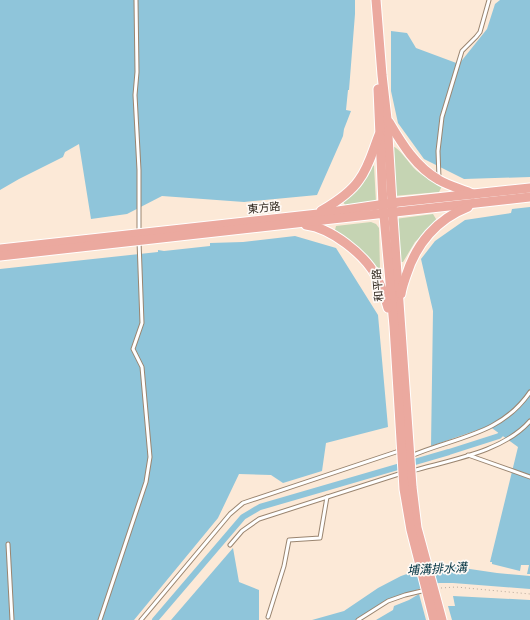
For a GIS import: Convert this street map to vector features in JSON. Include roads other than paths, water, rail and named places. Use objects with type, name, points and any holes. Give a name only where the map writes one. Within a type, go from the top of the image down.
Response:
[{"type":"main road","name":"和平路","points":[[372,0],[407,470],[428,588]]},
{"type":"main road","name":"和平路","points":[[376,0],[387,118],[388,209]]},
{"type":"main road","points":[[387,118],[398,138],[419,166],[439,180],[476,198],[442,221],[423,240],[410,262],[402,288],[397,325]]},
{"type":"main road","points":[[318,214],[338,200],[359,181],[370,159],[381,130]]},
{"type":"main road","name":"東方路","points":[[0,249],[293,223],[476,198],[530,188]]},
{"type":"main road","name":"東方路","points":[[476,198],[530,197]]},
{"type":"main road","name":"東方路","points":[[0,256],[318,214],[388,209]]},
{"type":"main road","points":[[293,223],[310,225],[326,231],[353,249],[363,258],[376,275],[397,325]]},
{"type":"main road","points":[[428,588],[434,620]]},
{"type":"main road","points":[[428,588],[442,620]]},
{"type":"lane","points":[[100,620],[146,482],[150,457],[142,367],[133,350],[142,322],[139,237],[139,170],[135,95],[138,72],[136,0]]},
{"type":"lane","points":[[439,180],[438,151],[442,117],[462,51],[480,32],[489,0]]},
{"type":"lane","points":[[141,620],[230,514],[243,503],[406,456],[485,430],[503,420],[522,403],[530,392]]},
{"type":"lane","points":[[230,545],[242,531],[259,519],[407,470],[490,448],[508,440],[530,421]]},
{"type":"lane","points":[[468,455],[530,477]]},
{"type":"lane","points":[[268,617],[284,566],[289,540],[320,538],[327,497]]},
{"type":"lane","points":[[8,544],[12,620]]},
{"type":"lane","points":[[358,620],[388,601],[428,588]]},
{"type":"water","points":[[0,0],[355,0],[349,90],[346,110],[351,111],[343,136],[317,195],[244,202],[162,196],[127,214],[91,219],[79,144],[65,152],[63,157],[0,190]]},
{"type":"water","points":[[500,0],[530,0],[530,177],[464,179],[424,159],[398,123],[391,91],[391,31],[407,33],[416,48],[459,64],[487,29],[495,4]]},
{"type":"water","points":[[530,207],[530,574],[527,574],[529,565],[521,565],[520,571],[492,564],[492,562],[490,562],[518,447],[489,426],[431,446],[433,311],[421,259],[435,241],[465,220],[511,213],[512,209]]},
{"type":"water","points":[[295,236],[336,248],[378,315],[388,427],[326,443],[322,471],[283,483],[271,475],[239,474],[218,518],[134,620],[0,620],[0,269],[158,252],[158,250],[164,251],[210,246],[210,243],[243,242]]},
{"type":"water","points":[[233,548],[239,582],[259,590],[259,620],[171,620]]},
{"type":"water","name":"埔溝排水溝","points":[[436,564],[497,573],[530,576],[530,589],[439,583],[389,600],[355,620],[312,620],[344,611],[378,588],[401,576]]},
{"type":"water","points":[[419,594],[426,620],[376,620],[393,610],[394,606]]},
{"type":"water","points":[[453,596],[530,600],[530,620],[452,620],[448,606],[455,606]]},
{"type":"waterway","points":[[155,620],[243,517],[260,507],[449,452],[499,436],[506,429]]}]
